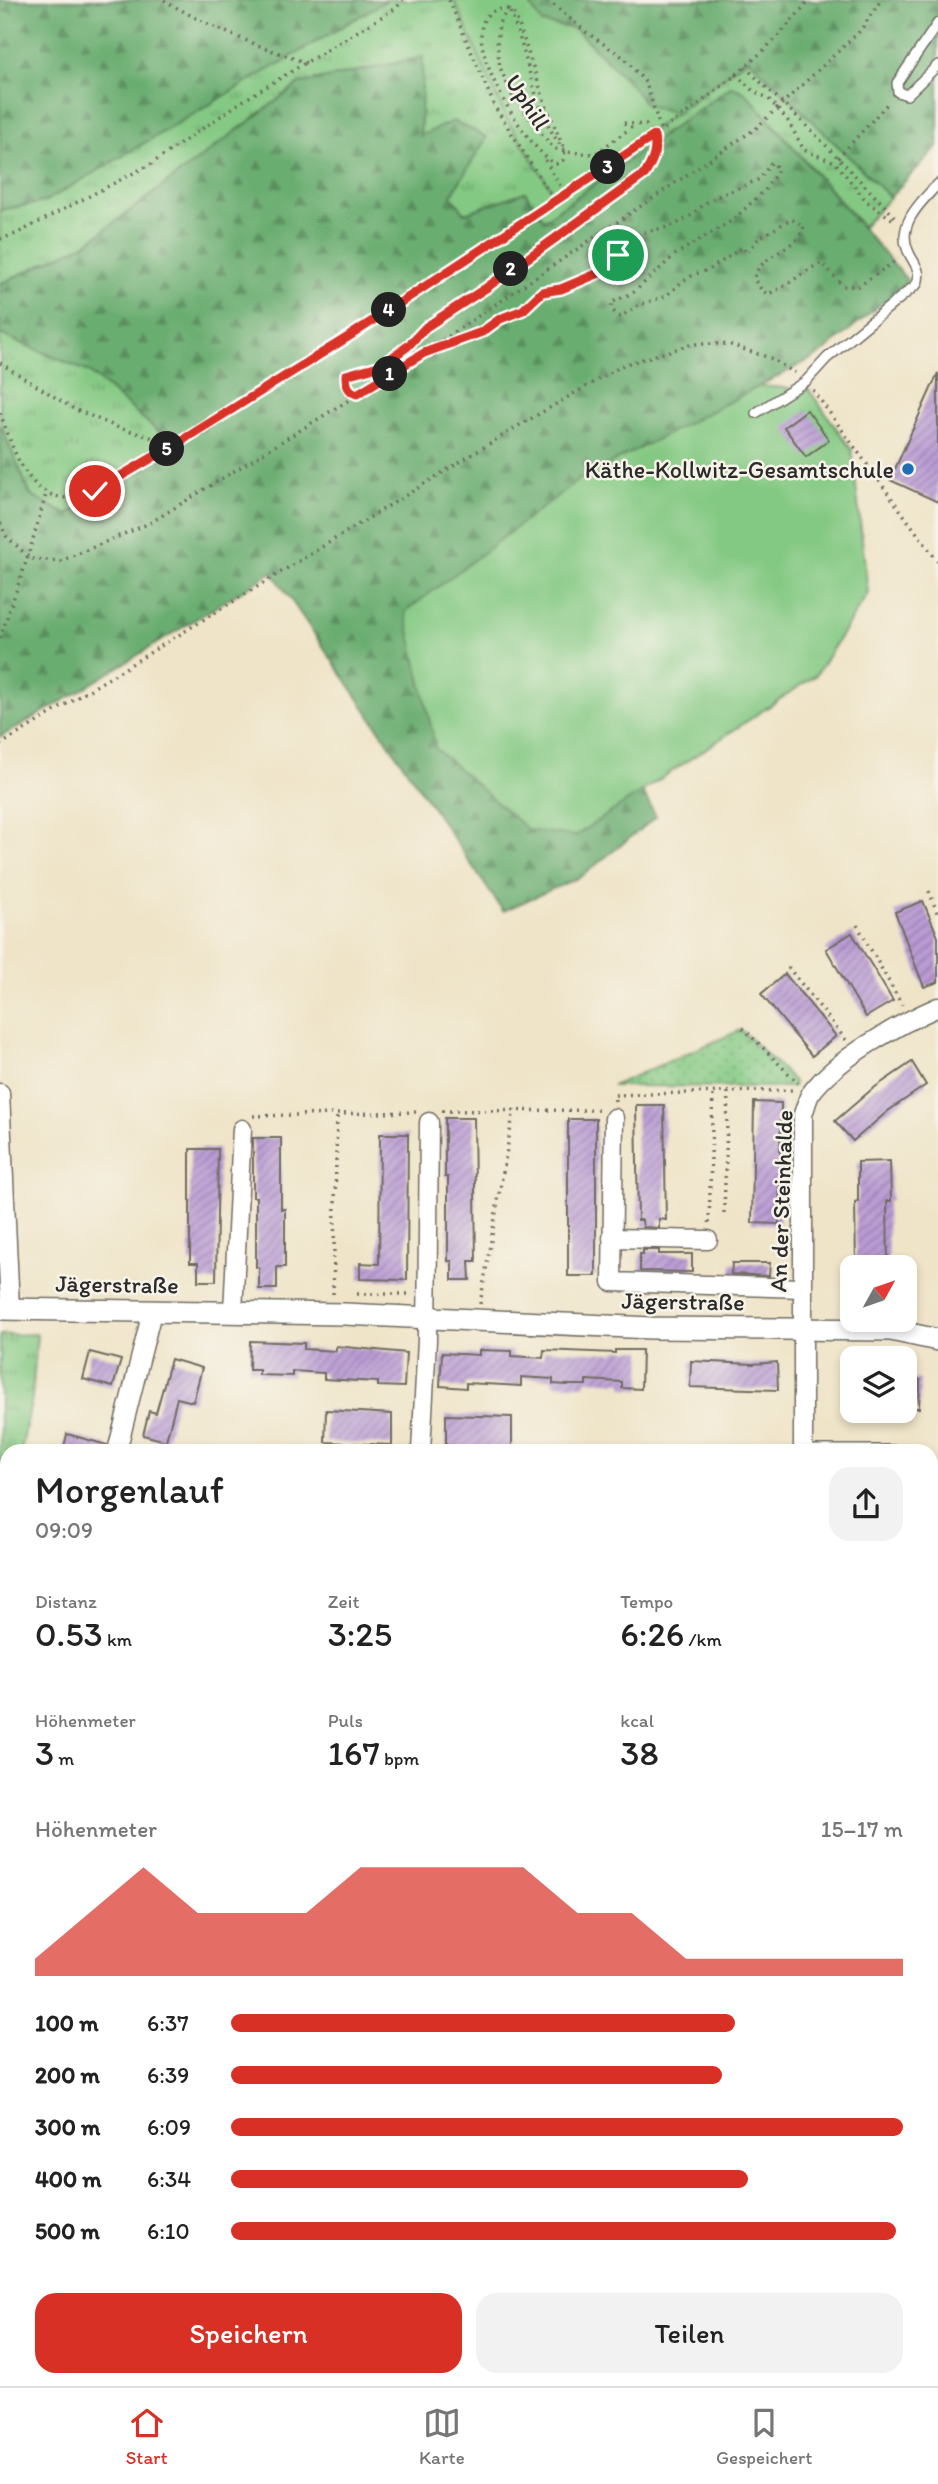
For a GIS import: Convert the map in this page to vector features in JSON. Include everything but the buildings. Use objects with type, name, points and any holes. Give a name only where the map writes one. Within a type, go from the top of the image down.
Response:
[{"type":"street","name":"An der Steinhalde","points":[[803,1444],[803,1114],[810,1095],[856,1052],[910,1019],[938,1007]]},
{"type":"street","points":[[0,1093],[5,1309]]},
{"type":"street","name":"Jägerstraße","points":[[614,1114],[611,1282],[802,1288]]},
{"type":"street","points":[[421,1444],[429,1117]]},
{"type":"street","points":[[233,1312],[242,1129]]},
{"type":"street","points":[[612,1238],[708,1240]]},
{"type":"street","name":"Jägerstraße","points":[[5,1309],[233,1312],[638,1328],[891,1331],[938,1340]]},
{"type":"street","points":[[119,1444],[152,1312]]},
{"type":"lane","points":[[938,23],[897,83],[898,92],[907,95],[938,65]]},
{"type":"lane","points":[[756,413],[806,381],[827,358],[917,284],[919,276],[908,251],[905,229],[911,216],[938,184]]},
{"type":"path","points":[[164,0],[187,15],[228,35],[306,64]]},
{"type":"path","points":[[0,239],[16,234],[151,164],[241,102],[396,8],[402,0]]},
{"type":"path","points":[[449,0],[495,107],[555,203]]},
{"type":"path","points":[[548,0],[586,32],[623,57],[646,83],[661,131]]},
{"type":"path","points":[[0,413],[24,473],[38,487],[67,498],[78,498],[107,484],[348,337],[654,136],[745,67],[791,24],[809,0]]},
{"type":"path","points":[[0,523],[7,537],[31,559],[61,561],[150,523],[424,353],[755,129],[860,31],[881,0]]},
{"type":"path","points":[[508,9],[500,19],[497,36],[504,80],[511,94],[553,148],[565,152],[595,154],[636,124]]},
{"type":"path","points":[[508,9],[540,109],[565,152]]},
{"type":"path","name":"Uphill","points":[[508,9],[495,10],[483,22],[483,47],[493,82],[542,155],[556,164],[563,160],[565,152]]},
{"type":"path","points":[[745,67],[905,229]]},
{"type":"path","points":[[736,74],[753,92],[768,98],[778,109],[804,150],[836,160],[867,202],[905,229]]},
{"type":"path","points":[[836,160],[898,92]]},
{"type":"path","points":[[357,394],[351,392],[346,384],[346,375],[382,365],[408,346],[426,327],[486,288],[645,174],[653,161],[656,147],[654,136],[646,125],[624,123]]},
{"type":"path","points":[[542,155],[566,196]]},
{"type":"path","points":[[424,353],[482,332],[500,319],[523,310],[542,292],[561,289],[599,273],[627,243],[641,233],[672,226],[688,218],[709,200],[760,179],[771,163],[774,163],[778,170],[754,202],[721,229],[676,254],[634,292],[611,303],[613,311],[620,317],[639,305],[666,296],[683,281],[709,270],[743,247],[747,253],[760,238],[791,219],[804,226],[802,233],[755,273],[754,279],[767,293],[779,290],[809,268],[822,263],[843,286],[859,286],[908,251]]},
{"type":"path","points":[[0,745],[520,425],[623,365],[693,344],[728,344],[770,358],[806,381],[938,562]]},
{"type":"path","points":[[0,363],[74,409],[119,428],[176,444]]},
{"type":"path","points":[[0,638],[47,491]]},
{"type":"path","points":[[929,891],[938,915]]},
{"type":"path","points":[[857,925],[910,1019]]},
{"type":"path","points":[[788,967],[856,1052]]},
{"type":"path","points":[[242,1129],[242,1116],[337,1114],[429,1117],[514,1109],[614,1114],[614,1095],[805,1090],[743,1028]]},
{"type":"path","points":[[724,1213],[728,1091]]},
{"type":"path","points":[[708,1240],[713,1092]]},
{"type":"path","points":[[477,1320],[514,1109]]},
{"type":"path","points":[[333,1294],[337,1114]]},
{"type":"green space","points":[[0,0],[387,0],[44,202],[0,210]]},
{"type":"green space","points":[[387,0],[454,0],[506,117],[557,198],[748,58],[890,197],[863,227],[747,94],[732,86],[544,220],[525,192],[465,213],[451,196],[420,137],[423,58],[299,84],[87,243],[0,284],[0,210],[44,202]]},
{"type":"green space","points":[[454,0],[527,0],[542,23],[575,29],[630,84],[646,105],[676,113],[557,198],[506,117]]},
{"type":"green space","points":[[527,0],[938,0],[938,146],[890,197],[748,58],[676,113],[646,105],[630,84],[576,29],[542,23]]},
{"type":"green space","points":[[423,57],[420,136],[453,121],[487,137],[451,196],[465,213],[525,192],[544,220],[732,86],[747,94],[908,281],[821,354],[580,479],[575,836],[642,791],[656,817],[582,876],[503,911],[272,572],[75,694],[0,737],[0,424],[31,496],[67,515],[181,447],[167,439],[89,372],[0,334],[0,284],[87,243],[299,84]]},
{"type":"green space","points":[[0,334],[89,372],[167,439],[182,447],[67,515],[31,496],[0,424]]},
{"type":"green space","points":[[760,386],[809,390],[852,450],[868,593],[816,675],[575,836],[528,830],[436,749],[405,612],[580,479]]},
{"type":"green space","points":[[741,1030],[794,1081],[793,1087],[612,1086]]},
{"type":"green space","points":[[37,1334],[32,1398],[22,1444],[0,1444],[0,1335]]},
{"type":"place","name":"Käthe-Kollwitz-Gesamtschule","points":[[908,469]]},
{"type":"route","points":[[95,491],[348,337],[654,136],[656,147],[653,161],[645,174],[486,288],[426,327],[408,346],[382,365],[346,375],[346,384],[351,392],[357,394],[424,353],[482,332],[500,319],[523,310],[542,292],[561,289],[599,273],[618,255]]}]
